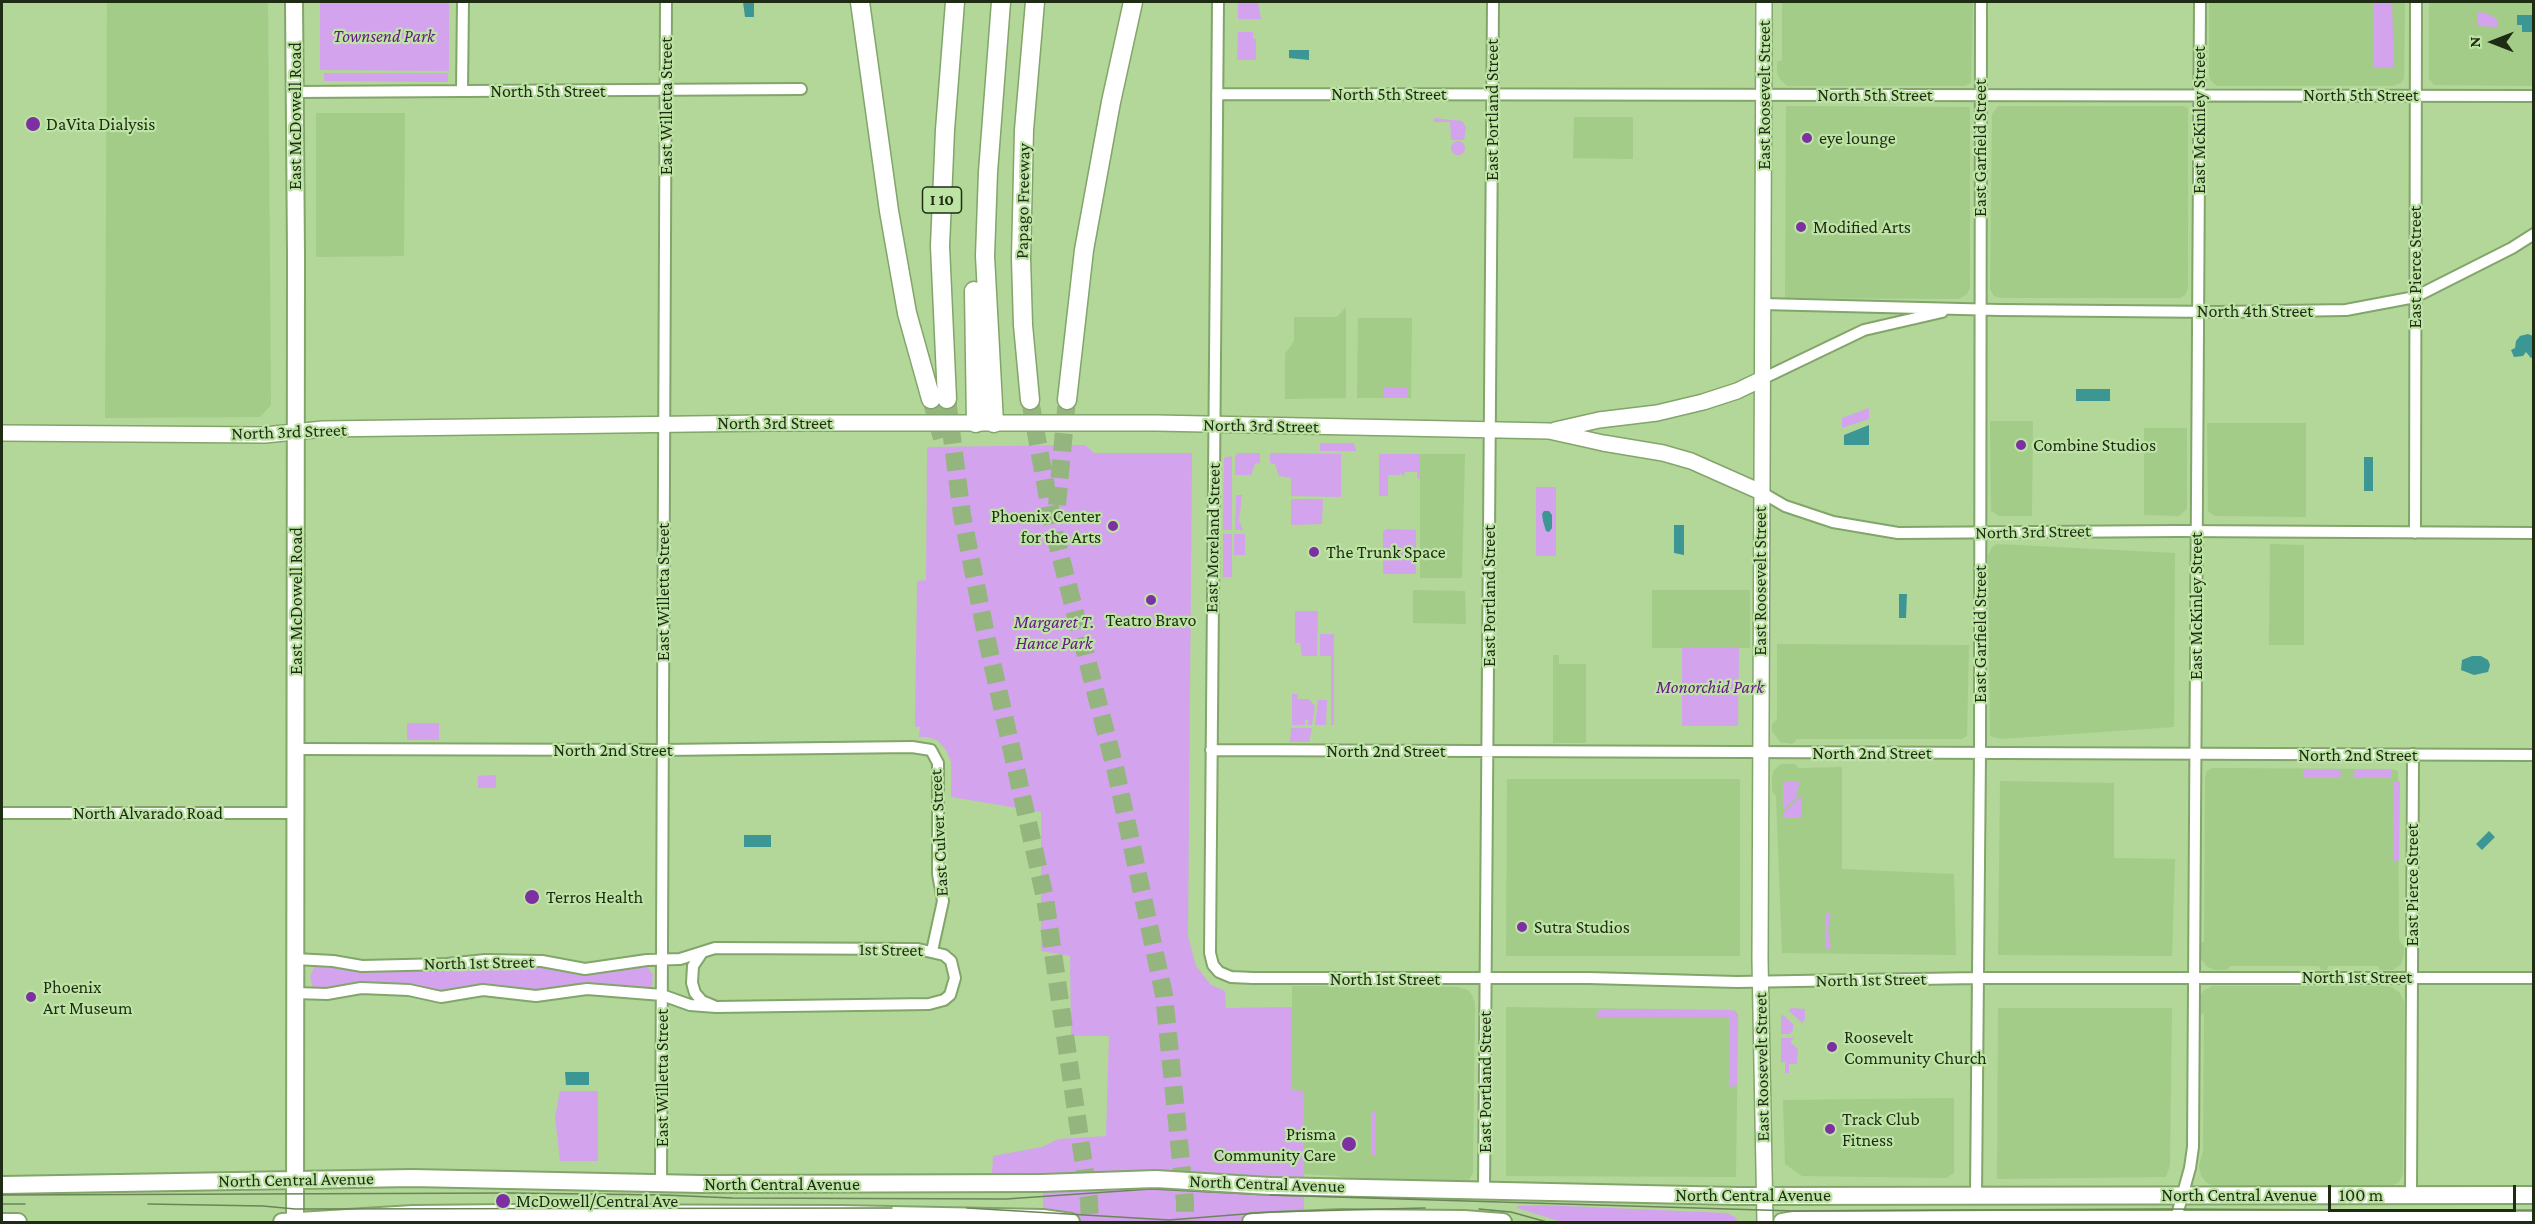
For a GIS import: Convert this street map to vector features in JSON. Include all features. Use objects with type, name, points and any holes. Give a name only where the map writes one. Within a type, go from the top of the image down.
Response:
[{"type":"highway","name":"I 10","points":[[860,2],[889,211],[907,313],[939,399],[940,246],[944,149],[955,2]]},
{"type":"highway","points":[[985,423],[974,260],[990,2]]},
{"type":"highway","points":[[985,423],[985,256],[988,172],[1001,2]]},
{"type":"highway","name":"Papago Freeway","points":[[1030,400],[1023,325],[1021,259],[1024,130],[1035,2]]},
{"type":"highway","points":[[1067,400],[1084,250],[1133,2]]},
{"type":"main road","name":"East McDowell Road","points":[[291,1222],[295,1202],[294,2]]},
{"type":"main road","name":"North Central Avenue","points":[[2,1185],[497,1178],[834,1185],[1042,1183],[1156,1179],[1270,1186],[1484,1191],[1765,1196],[1976,1195],[2178,1212],[2534,1219]]},
{"type":"main road","points":[[1932,1195],[1949,1202],[1992,1204],[2039,1215],[2078,1220]]},
{"type":"main road","name":"North Central Avenue","points":[[1788,1221],[2078,1220],[2411,1195],[2534,1195]]},
{"type":"main road","name":"North Central Avenue","points":[[291,1222],[413,1214],[510,1218],[840,1214],[958,1220],[1043,1218],[1071,1222]]},
{"type":"main road","name":"North Central Avenue","points":[[1251,1222],[1352,1218],[1464,1219],[1501,1222]]},
{"type":"main road","points":[[2,1222],[18,1222]]},
{"type":"street","points":[[462,91],[463,2]]},
{"type":"street","name":"East Willetta Street","points":[[661,1182],[666,2]]},
{"type":"street","name":"East Moreland Street","points":[[1213,965],[1210,953],[1211,750],[1218,2]]},
{"type":"street","name":"East Portland Street","points":[[1484,1191],[1493,2]]},
{"type":"street","name":"East Roosevelt Street","points":[[1764,2],[1760,982],[1765,1222]]},
{"type":"street","name":"East Garfield Street","points":[[1976,1195],[1980,753],[1981,2]]},
{"type":"street","name":"East McKinley Street","points":[[2178,1212],[2193,1147],[2200,2]]},
{"type":"street","name":"East Pierce Street","points":[[2415,533],[2416,2]]},
{"type":"street","name":"North 5th Street","points":[[295,92],[801,89]]},
{"type":"street","name":"North 5th Street","points":[[1217,94],[2534,96]]},
{"type":"street","name":"North 4th Street","points":[[1763,304],[2198,312],[2346,310],[2415,297],[2512,248],[2534,234]]},
{"type":"street","name":"North 4th Street","points":[[1762,379],[1847,336],[1874,326],[1960,308]]},
{"type":"street","name":"North 3rd Street","points":[[1549,431],[1599,420],[1657,413],[1737,391],[1762,379]]},
{"type":"street","name":"North 3rd Street","points":[[2,433],[265,435],[296,430],[664,423],[1215,425],[1549,431],[1672,455],[1691,461],[1808,515],[1862,529],[1898,533],[1979,531],[2534,533]]},
{"type":"street","name":"North 2nd Street","points":[[295,750],[912,747],[931,750]]},
{"type":"street","name":"East Culver Street","points":[[931,750],[938,764],[938,874],[943,901],[932,951]]},
{"type":"street","name":"North 2nd Street","points":[[1211,750],[1760,754],[2534,755]]},
{"type":"street","name":"East Pierce Street","points":[[2411,1195],[2413,754]]},
{"type":"street","name":"North Alvarado Road","points":[[2,813],[295,813]]},
{"type":"street","name":"1st Street","points":[[662,959],[680,959],[715,948],[932,951],[944,955],[951,961],[955,978],[950,995],[937,1003],[716,1007],[690,1005],[662,994]]},
{"type":"street","points":[[701,954],[693,966],[692,983],[695,993],[702,1001],[716,1007]]},
{"type":"street","name":"North 1st Street","points":[[295,959],[333,961],[362,966],[447,964],[478,960],[542,961],[585,969],[662,959]]},
{"type":"street","name":"North 1st Street","points":[[1213,965],[1219,972],[1231,977],[1760,982],[1977,978],[2534,978]]},
{"type":"street","name":"North 1st Street","points":[[295,993],[327,994],[361,988],[409,990],[441,997],[483,990],[536,996],[587,989],[662,994]]},
{"type":"shaded area","points":[[107,2],[268,2],[271,405],[260,417],[105,418]]},
{"type":"shaded area","points":[[1782,2],[1973,2],[1971,83],[1964,86],[1787,86],[1777,73],[1777,62],[1782,60]]},
{"type":"shaded area","points":[[2209,2],[2405,2],[2404,78],[2401,83],[2393,86],[2217,86],[2211,81],[2209,75]]},
{"type":"shaded area","points":[[2429,2],[2533,2],[2533,86],[2434,85],[2429,79]]},
{"type":"shaded area","points":[[1786,106],[1970,107],[1970,288],[1967,294],[1959,299],[1785,298]]},
{"type":"shaded area","points":[[1998,106],[2182,106],[2188,108],[2188,289],[2185,295],[2179,298],[2000,298],[1994,296],[1990,289],[1992,114]]},
{"type":"shaded area","points":[[316,113],[405,113],[404,256],[316,257]]},
{"type":"shaded area","points":[[1574,117],[1633,117],[1633,159],[1573,158]]},
{"type":"shaded area","points":[[1346,307],[1346,398],[1285,399],[1285,354],[1294,341],[1294,317],[1337,317]]},
{"type":"shaded area","points":[[1358,318],[1412,318],[1411,398],[1357,398]]},
{"type":"shaded area","points":[[1990,421],[2033,421],[2032,516],[1999,516],[1991,511]]},
{"type":"shaded area","points":[[2207,423],[2306,423],[2306,517],[2215,516],[2208,511]]},
{"type":"shaded area","points":[[2144,428],[2187,428],[2187,509],[2179,516],[2144,515]]},
{"type":"shaded area","points":[[1420,454],[1465,454],[1462,578],[1420,578]]},
{"type":"shaded area","points":[[1997,544],[2175,553],[2174,727],[2001,739],[1990,736],[1988,556],[1992,547]]},
{"type":"shaded area","points":[[2270,544],[2304,545],[2304,645],[2269,645]]},
{"type":"shaded area","points":[[1413,590],[1465,591],[1466,624],[1413,623]]},
{"type":"shaded area","points":[[1652,590],[1750,590],[1750,648],[1652,648]]},
{"type":"shaded area","points":[[1777,644],[1969,645],[1967,736],[1962,739],[1797,739],[1792,744],[1780,742],[1772,731],[1772,724],[1777,719]]},
{"type":"shaded area","points":[[1553,655],[1559,655],[1559,664],[1586,664],[1586,743],[1553,743]]},
{"type":"shaded area","points":[[1781,764],[1795,764],[1799,768],[1842,767],[1842,869],[1954,874],[1956,955],[1782,953],[1776,796],[1772,792],[1774,770]]},
{"type":"shaded area","points":[[2212,768],[2391,769],[2398,771],[2399,940],[2404,947],[2401,964],[2393,970],[2380,970],[2378,966],[2328,966],[2327,970],[2321,970],[2319,966],[2230,966],[2227,970],[2214,970],[2206,966],[2200,957],[2199,943],[2204,942],[2205,779],[2206,772]]},
{"type":"shaded area","points":[[1507,779],[1740,779],[1740,956],[1506,956]]},
{"type":"shaded area","points":[[2000,781],[2114,783],[2114,858],[2175,859],[2172,956],[1998,955]]},
{"type":"shaded area","points":[[1292,986],[1458,987],[1468,990],[1475,1003],[1473,1173],[1469,1180],[1367,1181],[1304,1174],[1304,1091],[1292,1091]]},
{"type":"shaded area","points":[[2212,986],[2385,986],[2392,987],[2400,993],[2404,1002],[2403,1174],[2399,1182],[2390,1187],[2217,1187],[2207,1183],[2201,1176],[2199,1166],[2203,1151],[2204,1014],[2199,1013],[2199,999],[2203,991]]},
{"type":"shaded area","points":[[1506,1007],[1734,1010],[1738,1014],[1736,1177],[1506,1176]]},
{"type":"shaded area","points":[[1998,1008],[2172,1008],[2170,1165],[2166,1177],[1997,1179]]},
{"type":"shaded area","points":[[1954,1098],[1954,1173],[1946,1178],[1802,1176],[1785,1164],[1783,1100]]},
{"type":"green space","name":"Townsend Park","points":[[320,2],[449,2],[449,71],[320,70]]},
{"type":"green space","points":[[1238,2],[1258,2],[1261,19],[1238,19]]},
{"type":"green space","points":[[2373,2],[2392,2],[2394,68],[2373,68]]},
{"type":"green space","points":[[2477,12],[2494,17],[2498,21],[2498,27],[2477,26]]},
{"type":"green space","points":[[1238,32],[1253,32],[1253,38],[1256,39],[1256,60],[1237,60]]},
{"type":"green space","points":[[324,73],[448,73],[448,82],[324,81]]},
{"type":"green space","points":[[1434,118],[1462,121],[1466,127],[1464,140],[1451,140],[1450,122],[1434,122]]},
{"type":"green space","points":[[1455,141],[1461,141],[1465,148],[1461,155],[1455,155],[1451,151],[1451,145]]},
{"type":"green space","points":[[1383,388],[1408,388],[1408,398],[1383,398]]},
{"type":"green space","points":[[1869,408],[1869,419],[1842,428],[1842,418]]},
{"type":"green space","points":[[1320,443],[1354,443],[1356,451],[1320,451]]},
{"type":"green space","name":"Margaret T. Hance Park","points":[[1085,445],[1094,453],[1192,453],[1188,936],[1196,966],[1211,985],[1225,991],[1226,1008],[1292,1007],[1292,1090],[1304,1091],[1304,1222],[1043,1222],[1043,1173],[992,1174],[993,1156],[1042,1147],[1058,1139],[1106,1136],[1109,1036],[1071,1036],[1070,956],[1041,951],[1041,812],[951,797],[951,762],[946,750],[937,740],[919,737],[920,727],[915,727],[917,581],[926,580],[927,447]]},
{"type":"green space","points":[[1238,453],[1260,453],[1260,463],[1255,464],[1251,475],[1235,475],[1235,456]]},
{"type":"green space","points":[[1270,453],[1341,454],[1341,497],[1291,496],[1291,478],[1279,476],[1275,464],[1270,463]]},
{"type":"green space","points":[[1379,454],[1420,454],[1420,479],[1417,478],[1417,472],[1405,472],[1404,476],[1400,473],[1399,475],[1388,475],[1388,496],[1379,496]]},
{"type":"green space","points":[[1232,456],[1232,530],[1223,530],[1224,458]]},
{"type":"green space","points":[[1536,487],[1556,487],[1556,556],[1536,556]]},
{"type":"green space","points":[[1236,495],[1242,495],[1239,521],[1243,530],[1235,530]]},
{"type":"green space","points":[[1291,499],[1323,499],[1322,524],[1291,525]]},
{"type":"green space","points":[[1387,529],[1416,530],[1416,574],[1383,574],[1383,531]]},
{"type":"green space","points":[[1223,534],[1232,534],[1232,577],[1223,577]]},
{"type":"green space","points":[[1234,534],[1245,534],[1245,555],[1234,555]]},
{"type":"green space","points":[[1295,611],[1318,611],[1317,656],[1302,656],[1300,643],[1295,643]]},
{"type":"green space","points":[[1320,634],[1334,634],[1334,725],[1331,725],[1331,656],[1320,656]]},
{"type":"green space","name":"Monorchid Park","points":[[1682,648],[1739,648],[1738,726],[1682,726]]},
{"type":"green space","points":[[1292,694],[1297,694],[1298,699],[1309,699],[1315,706],[1312,725],[1308,725],[1308,720],[1305,720],[1305,725],[1292,725]]},
{"type":"green space","points":[[1318,700],[1327,700],[1326,725],[1315,725]]},
{"type":"green space","points":[[407,723],[439,723],[439,740],[407,740]]},
{"type":"green space","points":[[1291,728],[1312,728],[1309,742],[1290,742]]},
{"type":"green space","points":[[2303,769],[2340,769],[2341,778],[2303,778]]},
{"type":"green space","points":[[2355,769],[2391,769],[2391,778],[2353,778]]},
{"type":"green space","points":[[496,775],[496,788],[478,788],[478,776]]},
{"type":"green space","points":[[1783,781],[1800,783],[1796,793],[1798,796],[1783,810]]},
{"type":"green space","points":[[2394,781],[2400,781],[2399,859],[2397,862],[2393,862]]},
{"type":"green space","points":[[1801,796],[1801,818],[1783,818],[1783,813]]},
{"type":"green space","points":[[1825,913],[1831,913],[1828,929],[1831,947],[1827,949],[1825,949]]},
{"type":"green space","points":[[323,964],[352,971],[457,970],[477,965],[543,965],[582,972],[647,967],[653,974],[650,990],[529,993],[494,986],[476,986],[446,993],[320,992],[313,988],[310,976],[315,966]]},
{"type":"green space","points":[[1791,1008],[1805,1009],[1805,1019],[1802,1023],[1789,1011]]},
{"type":"green space","points":[[1599,1010],[1733,1010],[1737,1015],[1737,1085],[1729,1088],[1729,1017],[1596,1017]]},
{"type":"green space","points":[[1783,1015],[1793,1024],[1790,1034],[1781,1034],[1781,1016]]},
{"type":"green space","points":[[1781,1038],[1794,1038],[1790,1042],[1798,1049],[1797,1064],[1789,1064],[1789,1073],[1785,1073],[1785,1062],[1781,1062]]},
{"type":"green space","points":[[560,1091],[598,1091],[598,1161],[560,1161],[555,1117]]},
{"type":"green space","points":[[1371,1112],[1376,1112],[1375,1155],[1371,1155]]},
{"type":"green space","points":[[1543,1205],[1727,1213],[1739,1222],[1562,1222],[1517,1208],[1517,1206]]},
{"type":"water","points":[[743,2],[754,2],[754,17],[745,17]]},
{"type":"water","points":[[2517,15],[2533,15],[2533,32],[2522,32],[2522,25],[2517,25]]},
{"type":"water","points":[[1289,50],[1309,50],[1309,60],[1289,58]]},
{"type":"water","points":[[2528,334],[2533,336],[2533,357],[2531,358],[2526,352],[2523,356],[2514,357],[2511,350],[2515,348],[2516,341],[2520,336]]},
{"type":"water","points":[[2076,389],[2110,389],[2110,401],[2076,401]]},
{"type":"water","points":[[1869,425],[1869,445],[1844,445],[1844,435]]},
{"type":"water","points":[[2364,457],[2373,457],[2373,491],[2364,491]]},
{"type":"water","points":[[1544,511],[1549,511],[1552,515],[1552,528],[1549,532],[1546,531],[1543,521]]},
{"type":"water","points":[[1674,525],[1684,525],[1684,555],[1674,553]]},
{"type":"water","points":[[1899,594],[1907,594],[1906,618],[1899,618]]},
{"type":"water","points":[[2472,656],[2481,656],[2488,660],[2490,665],[2488,672],[2474,675],[2461,670],[2462,660]]},
{"type":"water","points":[[2489,831],[2495,837],[2482,850],[2476,844]]},
{"type":"water","points":[[744,835],[771,835],[771,847],[744,847]]},
{"type":"water","points":[[565,1072],[589,1072],[589,1085],[566,1085]]},
{"type":"tunnel","points":[[931,399],[942,438]]},
{"type":"tunnel","points":[[947,399],[962,515],[987,640],[1045,898],[1089,1200],[1090,1222]]},
{"type":"tunnel","points":[[1030,400],[1054,531],[1116,772],[1164,995],[1185,1201],[1185,1222]]},
{"type":"tunnel","points":[[1057,505],[1067,400]]},
{"type":"tram line","points":[[2,1195],[511,1193],[732,1198],[1006,1199],[1151,1189],[1270,1195],[1794,1211],[2165,1209],[2534,1211]]},
{"type":"tram line","points":[[2,1204],[25,1204]]},
{"type":"tram line","points":[[148,1204],[263,1206],[295,1209],[892,1208]]},
{"type":"tram line","points":[[967,1208],[1169,1220],[1270,1212],[1425,1208]]},
{"type":"tram line","points":[[1479,1209],[1511,1212],[1547,1222]]},
{"type":"place","name":"DaVita Dialysis","points":[[33,124]]},
{"type":"place","name":"eye lounge","points":[[1807,138]]},
{"type":"place","name":"Modified Arts","points":[[1801,227]]},
{"type":"place","name":"Combine Studios","points":[[2021,445]]},
{"type":"place","name":"Phoenix Center for the Arts","points":[[1113,526]]},
{"type":"place","name":"The Trunk Space","points":[[1314,552]]},
{"type":"place","name":"Teatro Bravo","points":[[1151,600]]},
{"type":"place","name":"Terros Health","points":[[532,897]]},
{"type":"place","name":"Sutra Studios","points":[[1522,927]]},
{"type":"place","name":"Phoenix Art Museum","points":[[31,997]]},
{"type":"place","name":"Roosevelt Community Church","points":[[1832,1047]]},
{"type":"place","name":"Track Club Fitness","points":[[1830,1129]]},
{"type":"place","name":"Prisma Community Care","points":[[1349,1144]]},
{"type":"place","name":"McDowell/Central Ave","points":[[503,1201]]}]
